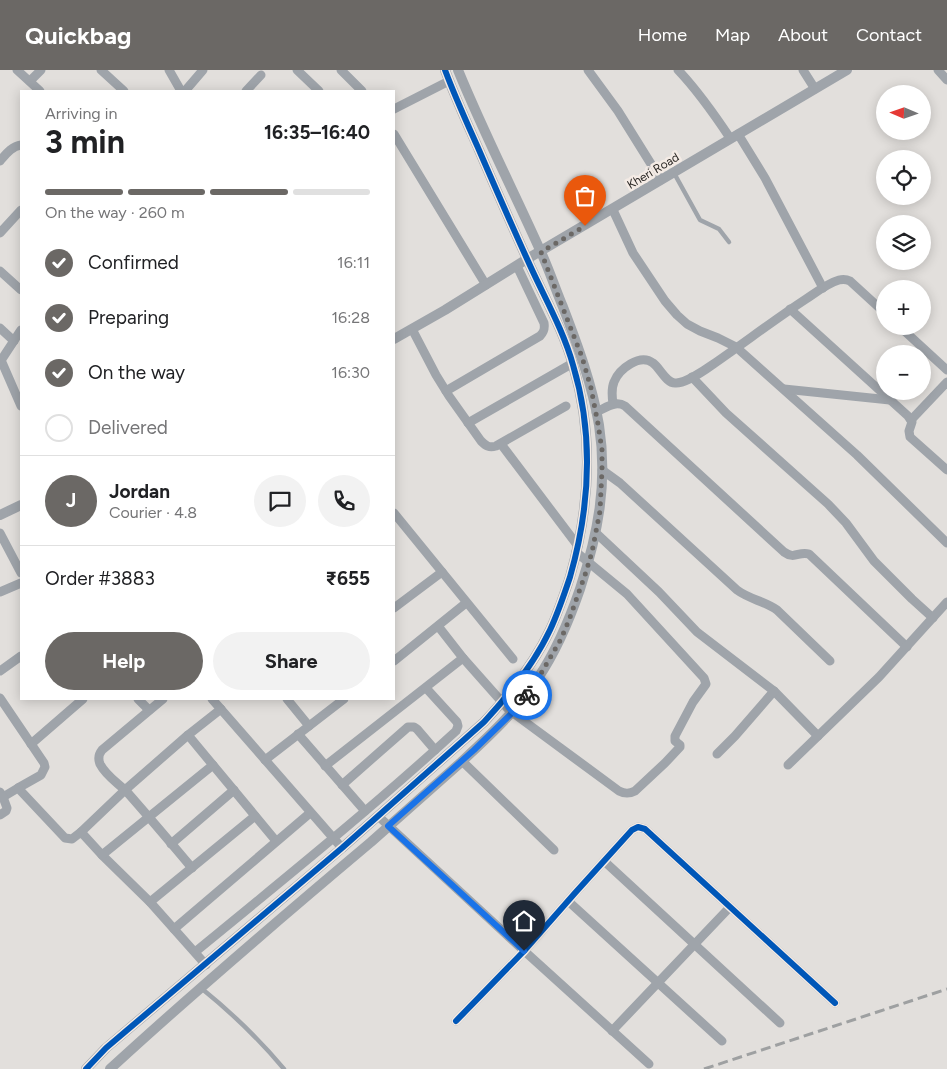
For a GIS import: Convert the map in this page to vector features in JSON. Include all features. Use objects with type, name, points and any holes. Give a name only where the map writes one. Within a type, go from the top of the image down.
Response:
[{"type":"street","points":[[17,70],[39,90]]},
{"type":"street","points":[[30,82],[41,70]]},
{"type":"street","points":[[101,70],[123,90]]},
{"type":"street","points":[[169,70],[182,90]]},
{"type":"street","points":[[184,90],[203,70]]},
{"type":"street","points":[[297,70],[317,90]]},
{"type":"street","points":[[341,70],[361,90]]},
{"type":"street","points":[[110,1069],[248,946],[383,821],[484,722],[507,708],[514,687],[550,632],[582,555],[596,533],[600,511],[602,450],[596,412],[582,357],[445,70]]},
{"type":"street","points":[[86,1069],[106,1048],[342,848],[383,821],[462,761],[507,708],[539,677],[561,639],[569,620],[582,555],[586,494],[588,447],[582,404],[573,363],[554,316],[534,256],[458,70]]},
{"type":"street","points":[[588,70],[624,119],[661,180]]},
{"type":"street","points":[[678,70],[691,83],[734,136],[765,178],[823,288]]},
{"type":"street","points":[[803,70],[815,89]]},
{"type":"street","name":"Kheri Road","points":[[395,338],[847,70]]},
{"type":"street","points":[[938,70],[947,80]]},
{"type":"street","points":[[247,90],[261,75]]},
{"type":"street","points":[[395,108],[449,81]]},
{"type":"street","points":[[395,136],[486,286]]},
{"type":"street","points":[[0,161],[13,147],[20,144]]},
{"type":"street","points":[[613,210],[634,253],[665,301],[677,315],[687,324],[736,347],[857,455],[947,543]]},
{"type":"street","points":[[0,233],[20,211]]},
{"type":"street","points":[[446,392],[543,333],[544,323],[517,266]]},
{"type":"street","points":[[0,270],[20,289]]},
{"type":"street","points":[[613,404],[612,390],[614,381],[618,374],[626,367],[640,360],[647,360],[653,363],[670,381],[674,383],[680,382],[712,365],[790,309],[823,288],[840,280],[850,281],[876,306]]},
{"type":"street","points":[[790,309],[876,386]]},
{"type":"street","points":[[0,328],[14,341]]},
{"type":"street","points":[[412,329],[446,392],[481,441],[486,445],[491,447],[500,444],[566,406]]},
{"type":"street","points":[[20,332],[1,361],[20,404]]},
{"type":"street","points":[[909,335],[947,370]]},
{"type":"street","points":[[468,423],[573,363]]},
{"type":"street","points":[[692,377],[726,412],[828,504],[846,523],[874,561],[933,618]]},
{"type":"street","points":[[911,420],[947,382]]},
{"type":"street","points":[[784,389],[876,398]]},
{"type":"street","points":[[891,400],[911,420],[910,437],[947,470]]},
{"type":"street","points":[[596,412],[613,404],[619,403],[625,406],[784,552],[792,556],[809,554],[907,647]]},
{"type":"street","points":[[438,626],[507,708],[624,794],[636,791],[680,747],[675,741],[675,736],[706,684],[704,678],[627,594],[582,555],[500,444]]},
{"type":"street","points":[[602,470],[620,483],[737,590],[768,604],[776,610],[830,661]]},
{"type":"street","points":[[0,515],[20,505]]},
{"type":"street","points":[[395,514],[513,659]]},
{"type":"street","points":[[0,533],[20,571]]},
{"type":"street","points":[[596,533],[659,592],[697,632],[774,692],[818,736]]},
{"type":"street","points":[[395,607],[442,572]]},
{"type":"street","points":[[0,592],[20,582]]},
{"type":"street","points":[[788,765],[879,677],[947,602]]},
{"type":"street","points":[[395,660],[466,603]]},
{"type":"street","points":[[0,670],[20,657]]},
{"type":"street","points":[[325,766],[463,658]]},
{"type":"street","points":[[195,952],[334,838],[456,731],[457,722],[426,688]]},
{"type":"street","points":[[717,754],[774,692]]},
{"type":"street","points":[[0,698],[45,767],[41,775],[18,788],[2,794],[7,808],[0,815]]},
{"type":"street","points":[[31,744],[82,700]]},
{"type":"street","points":[[139,700],[149,710]]},
{"type":"street","points":[[162,700],[99,754],[98,758],[103,769],[125,790],[192,868]]},
{"type":"street","points":[[213,700],[342,848]]},
{"type":"street","points":[[288,700],[309,726]]},
{"type":"street","points":[[265,760],[343,700]]},
{"type":"street","points":[[18,788],[65,838],[72,838],[188,735],[221,709]]},
{"type":"street","points":[[342,785],[408,727],[417,729],[435,750]]},
{"type":"street","points":[[298,734],[365,811]]},
{"type":"street","points":[[188,735],[276,841]]},
{"type":"street","points":[[462,761],[554,850]]},
{"type":"street","points":[[102,855],[213,765]]},
{"type":"street","points":[[171,844],[234,790]]},
{"type":"street","points":[[174,929],[310,812]]},
{"type":"street","points":[[150,902],[255,816]]},
{"type":"street","points":[[383,821],[649,1064]]},
{"type":"street","points":[[456,1021],[524,951],[632,830],[638,827],[645,829],[835,1004]]},
{"type":"street","points":[[81,832],[150,902],[206,965]]},
{"type":"street","points":[[604,861],[780,1023]]},
{"type":"street","points":[[568,900],[722,1041]]},
{"type":"street","points":[[612,1031],[730,907]]},
{"type":"lane","points":[[674,173],[700,220],[719,229],[729,242]]},
{"type":"lane","points":[[201,988],[251,1032],[284,1069]]},
{"type":"railway","points":[[704,1069],[947,989]]},
{"type":"cycle path","points":[[86,1069],[106,1048],[342,848],[484,722],[529,667],[544,643],[561,604],[577,551],[585,498],[587,444],[580,391],[564,338],[509,219],[445,70]]},
{"type":"cycle path","points":[[456,1021],[524,951],[632,830],[638,827],[645,829],[835,1003]]},
{"type":"way so far","points":[[527,695],[561,639],[569,620],[592,552],[600,511],[602,450],[591,388],[582,357],[541,252],[585,226]]},
{"type":"route","points":[[524,951],[388,826],[474,750],[512,713],[527,695]]}]
